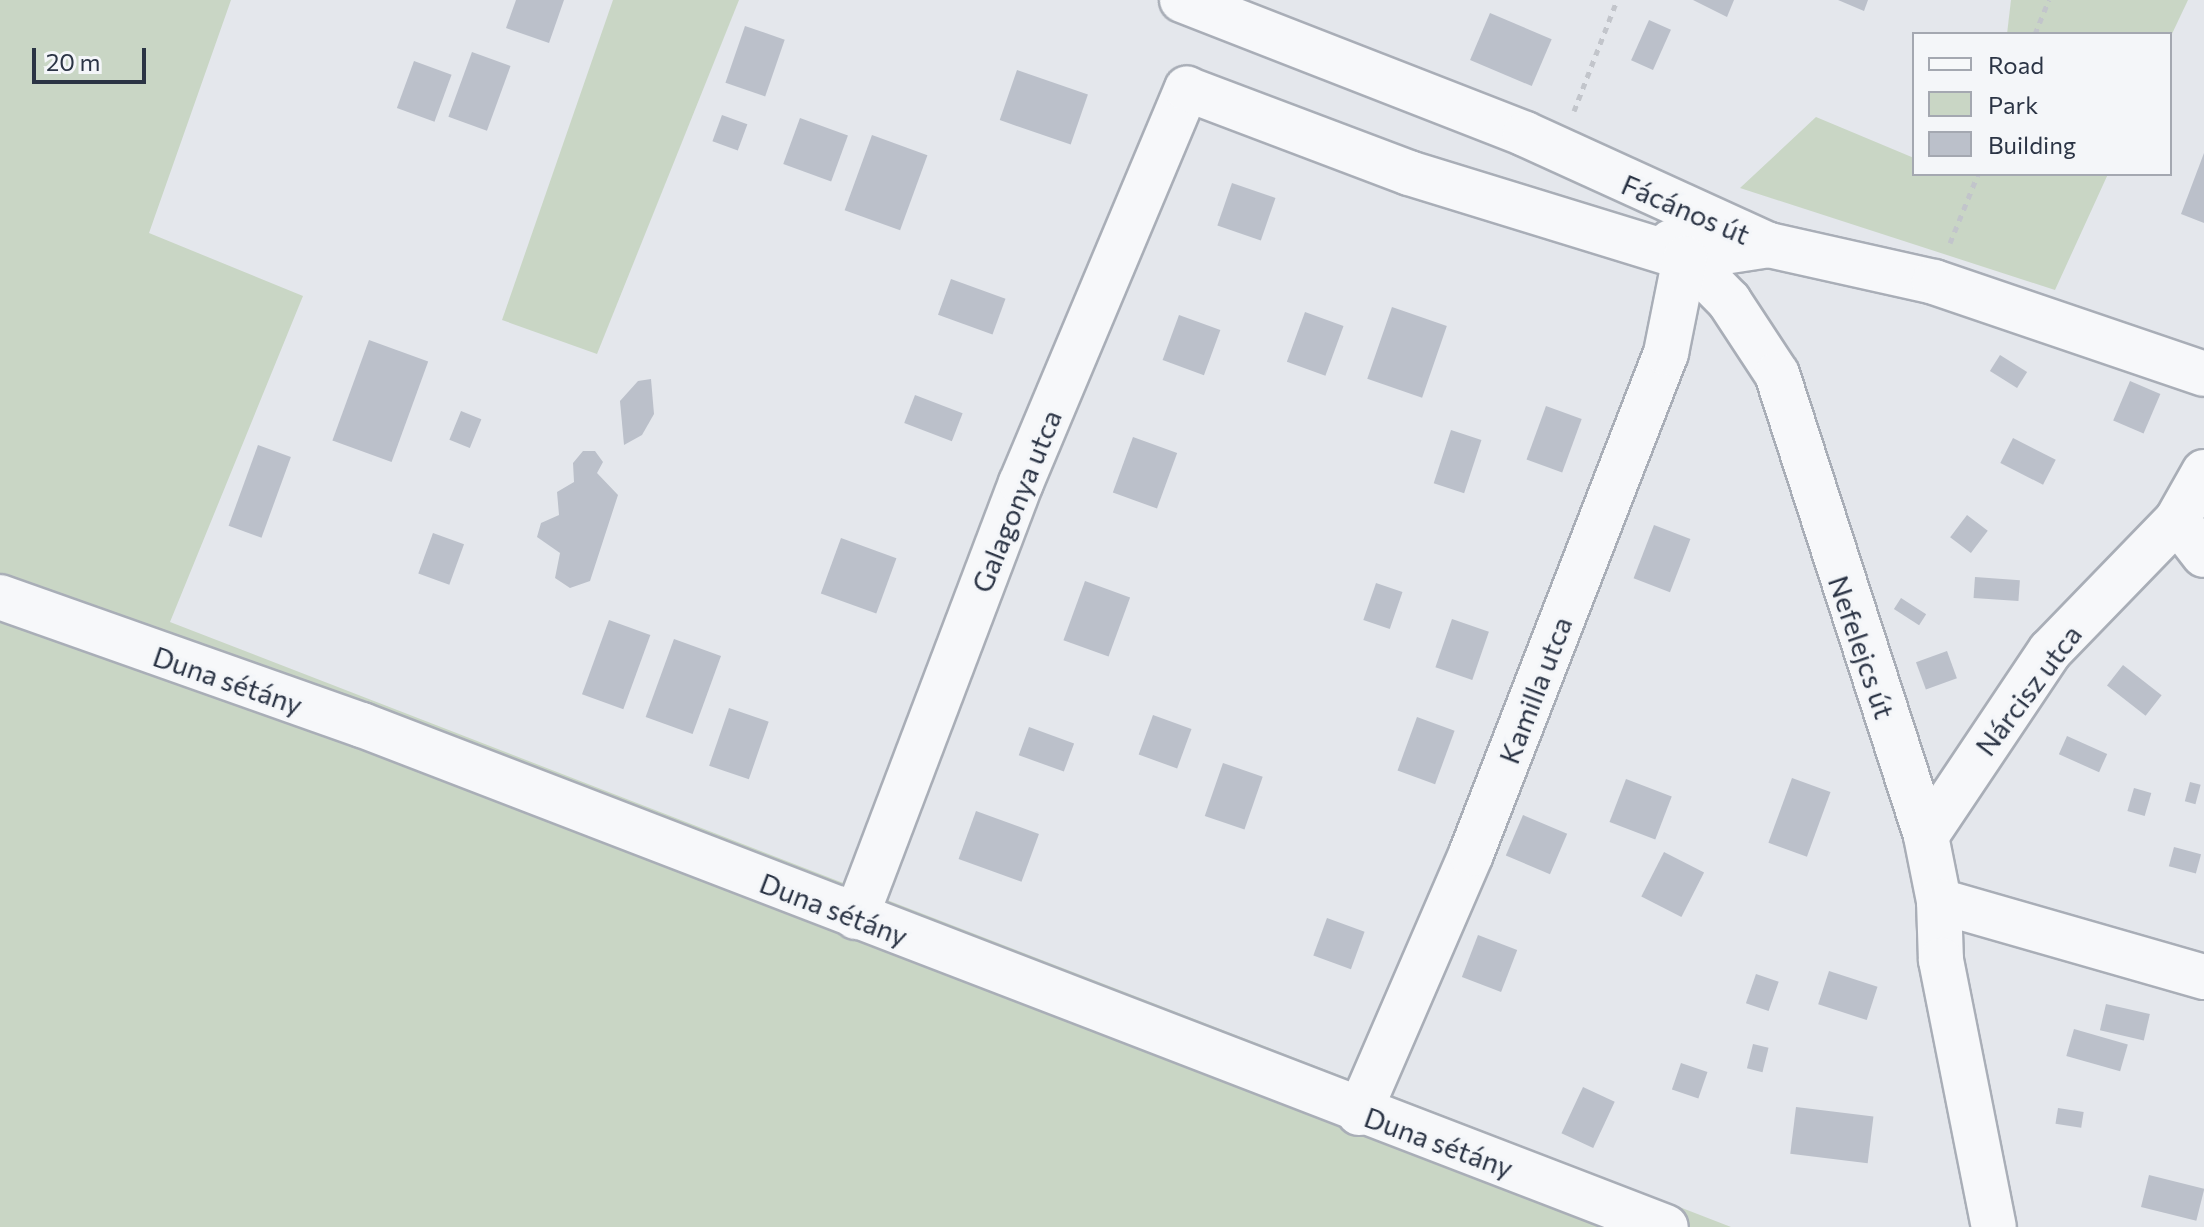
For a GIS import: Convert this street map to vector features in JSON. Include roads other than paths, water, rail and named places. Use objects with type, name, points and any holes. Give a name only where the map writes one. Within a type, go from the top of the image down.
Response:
[{"type":"street","name":"Fácános út","points":[[1182,0],[1559,151],[1615,179],[1769,245],[1934,282],[2204,374]]},
{"type":"street","name":"Galagonya utca","points":[[856,917],[1021,483],[1187,89],[1409,173],[1685,258]]},
{"type":"street","name":"Nefelejcs út","points":[[1615,179],[1685,258],[1729,301],[1777,374],[1926,836],[1939,901]]},
{"type":"street","points":[[1685,258],[1769,245]]},
{"type":"street","name":"Kamilla utca","points":[[1359,1113],[1471,854],[1660,368],[1685,258]]},
{"type":"street","name":"Nárcisz utca","points":[[1926,836],[2050,651],[2177,520],[2204,472]]},
{"type":"street","points":[[2177,520],[2204,555]]},
{"type":"street","name":"Duna sétány","points":[[0,597],[362,725],[1359,1113],[1666,1227]]},
{"type":"street","points":[[1994,1227],[1941,960],[1939,901],[2204,977]]}]
